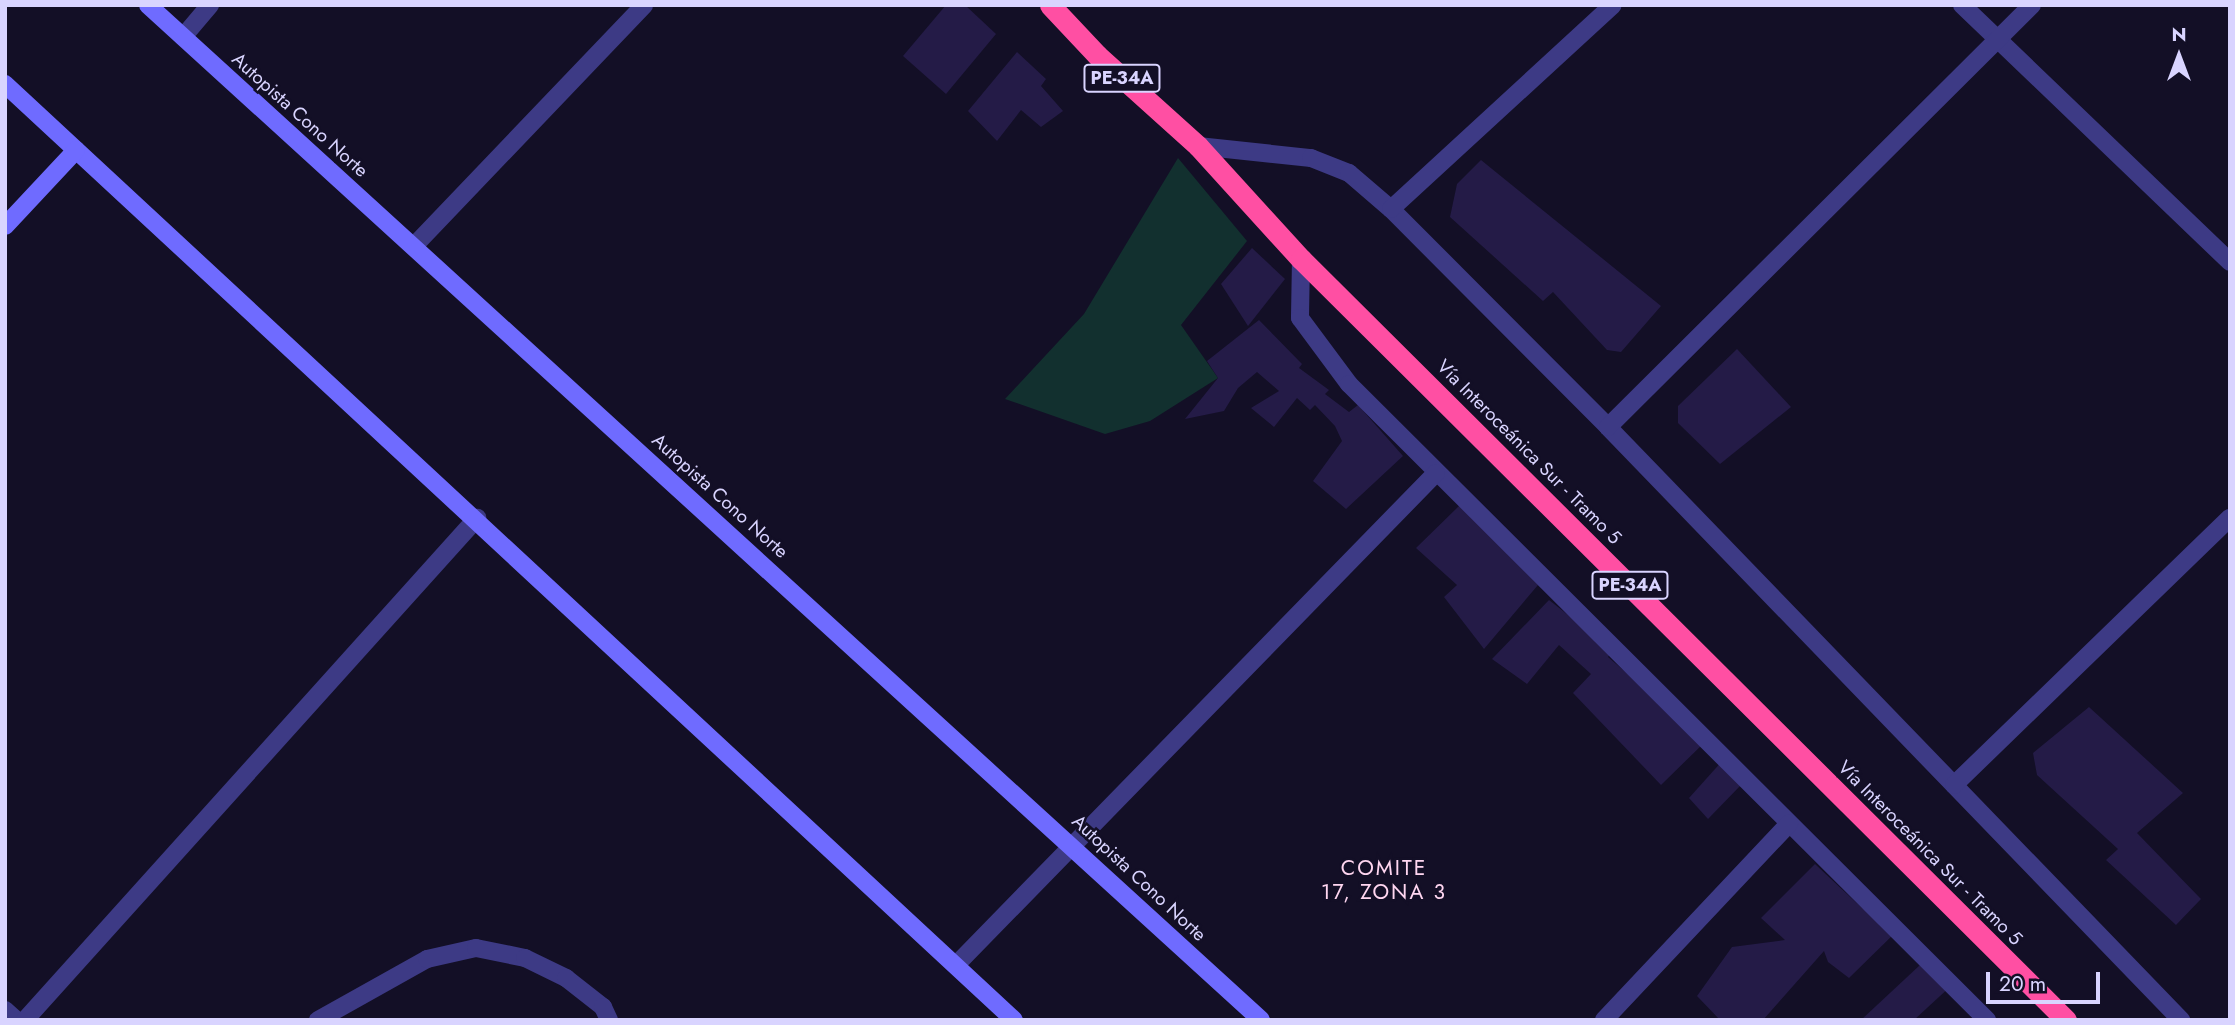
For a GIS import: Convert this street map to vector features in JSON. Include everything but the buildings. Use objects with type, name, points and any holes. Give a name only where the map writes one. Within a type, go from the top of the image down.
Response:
[{"type":"highway","name":"Vía Interoceánica Sur - Tramo 5","points":[[1050,5],[1097,55],[1198,146],[1301,259],[2066,1020]]},
{"type":"main road","name":"Autopista Cono Norte","points":[[148,5],[1075,846],[1261,1020]]},
{"type":"main road","points":[[5,84],[477,518],[1014,1020]]},
{"type":"main road","points":[[5,226],[75,150]]},
{"type":"street","points":[[183,37],[210,5]]},
{"type":"street","points":[[414,246],[644,5]]},
{"type":"street","points":[[1391,209],[1614,5]]},
{"type":"street","points":[[1962,5],[2230,262]]},
{"type":"street","points":[[1608,427],[2032,5]]},
{"type":"street","points":[[1198,146],[1311,158],[1349,173],[1391,209],[1608,427],[2180,1020]]},
{"type":"street","points":[[1301,259],[1300,318],[1349,384],[1987,1020]]},
{"type":"street","points":[[956,965],[1436,473]]},
{"type":"street","points":[[25,1020],[477,518]]},
{"type":"street","points":[[1954,785],[2230,518]]},
{"type":"street","points":[[1604,1020],[1788,824]]},
{"type":"street","points":[[318,1020],[427,958],[476,948],[525,958],[566,978],[603,1007],[609,1020]]},
{"type":"street","points":[[5,1010],[16,1020]]},
{"type":"green space","points":[[1178,158],[1247,241],[1181,325],[1218,378],[1150,421],[1105,434],[1005,399],[1084,314]]},
{"type":"district","name":"COMITE 17, ZONA 3","points":[[1384,880]]}]
